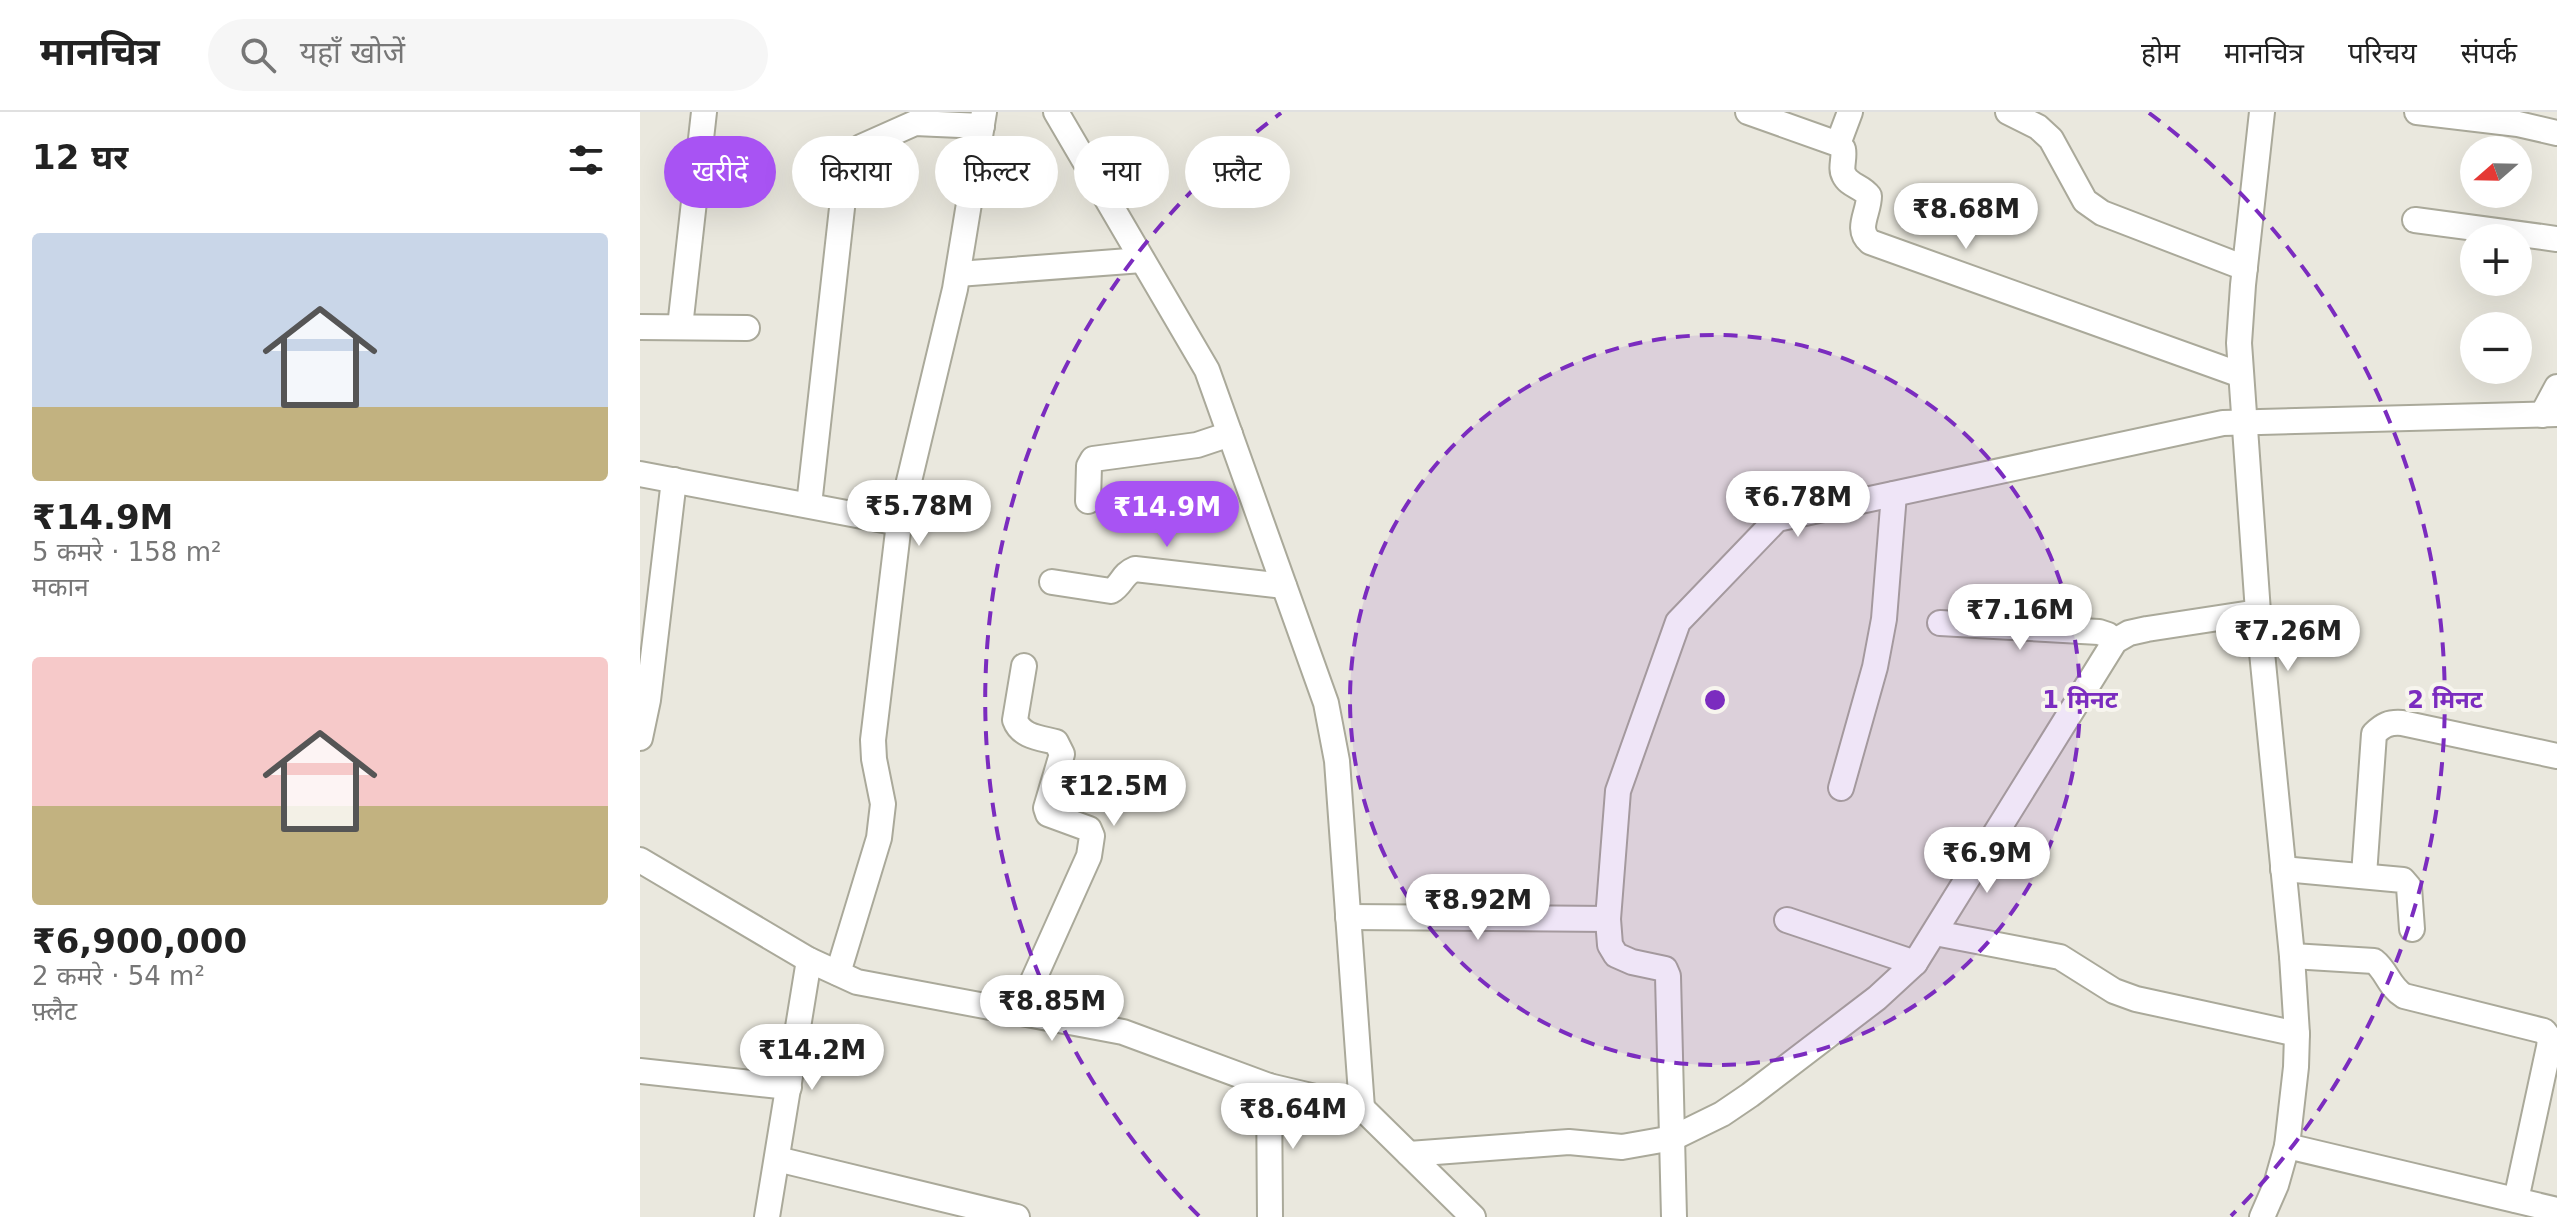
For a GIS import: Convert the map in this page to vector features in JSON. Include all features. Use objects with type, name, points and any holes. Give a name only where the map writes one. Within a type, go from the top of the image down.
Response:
[{"type":"street","points":[[680,327],[704,112]]},
{"type":"street","points":[[1056,112],[1207,370],[1326,703],[1337,761],[1362,1108]]},
{"type":"street","points":[[1748,112],[1838,144],[1843,149],[1843,174],[1869,196],[1862,229],[1863,236],[1870,242],[2241,375]]},
{"type":"street","points":[[1838,144],[1850,112]]},
{"type":"street","points":[[2008,112],[2038,127],[2051,139],[2085,201],[2102,213],[2245,268]]},
{"type":"street","points":[[2262,112],[2239,343],[2258,612],[2297,1034],[2287,1146],[2276,1185],[2262,1217]]},
{"type":"street","points":[[2417,112],[2518,124],[2557,133]]},
{"type":"street","points":[[809,505],[847,163],[861,147],[915,123],[983,119],[958,274],[899,523],[873,740],[883,804],[882,821],[838,973]]},
{"type":"street","points":[[2415,220],[2557,239]]},
{"type":"street","points":[[958,274],[1142,260]]},
{"type":"street","points":[[640,327],[747,328]]},
{"type":"street","points":[[1674,1217],[1668,976],[1665,969],[1616,955],[1610,945],[1608,919],[1618,791],[1678,622],[1777,519],[2223,423],[2549,415],[2557,387]]},
{"type":"street","points":[[1088,501],[1089,466],[1093,459],[1197,445],[1230,434]]},
{"type":"street","points":[[640,474],[899,523]]},
{"type":"street","points":[[640,738],[648,700],[674,480]]},
{"type":"street","points":[[1841,788],[1875,667],[1884,619],[1894,494]]},
{"type":"street","points":[[1052,582],[1111,591],[1118,587],[1124,575],[1135,569],[1284,586]]},
{"type":"street","points":[[1409,1154],[1569,1142],[1622,1147],[1673,1138],[1722,1114],[1877,998],[1915,963],[2115,641],[2129,633],[2147,629],[2258,612]]},
{"type":"street","points":[[1940,623],[2099,632],[2115,641]]},
{"type":"street","points":[[1019,1012],[1089,856],[1092,836],[1089,829],[1048,814],[1046,808],[1062,754],[1056,742],[1022,732],[1017,726],[1015,720],[1024,666]]},
{"type":"street","points":[[2364,875],[2374,734],[2381,727],[2402,723],[2557,756]]},
{"type":"street","points":[[640,860],[809,960],[857,982],[1123,1032],[1269,1086],[1362,1108],[1473,1217]]},
{"type":"street","points":[[2283,869],[2403,880],[2409,887],[2412,929]]},
{"type":"street","points":[[1348,917],[1608,919]]},
{"type":"street","points":[[1787,920],[1915,963]]},
{"type":"street","points":[[1935,933],[2060,957],[2114,991],[2136,999],[2297,1034]]},
{"type":"street","points":[[2292,956],[2374,961],[2381,966],[2396,992],[2404,996],[2544,1031],[2550,1039],[2549,1047],[2516,1200]]},
{"type":"street","points":[[767,1217],[809,960]]},
{"type":"street","points":[[640,1071],[789,1087]]},
{"type":"street","points":[[1269,1086],[1270,1217]]},
{"type":"street","points":[[2287,1146],[2557,1210]]},
{"type":"street","points":[[777,1159],[978,1212],[1017,1217]]}]
